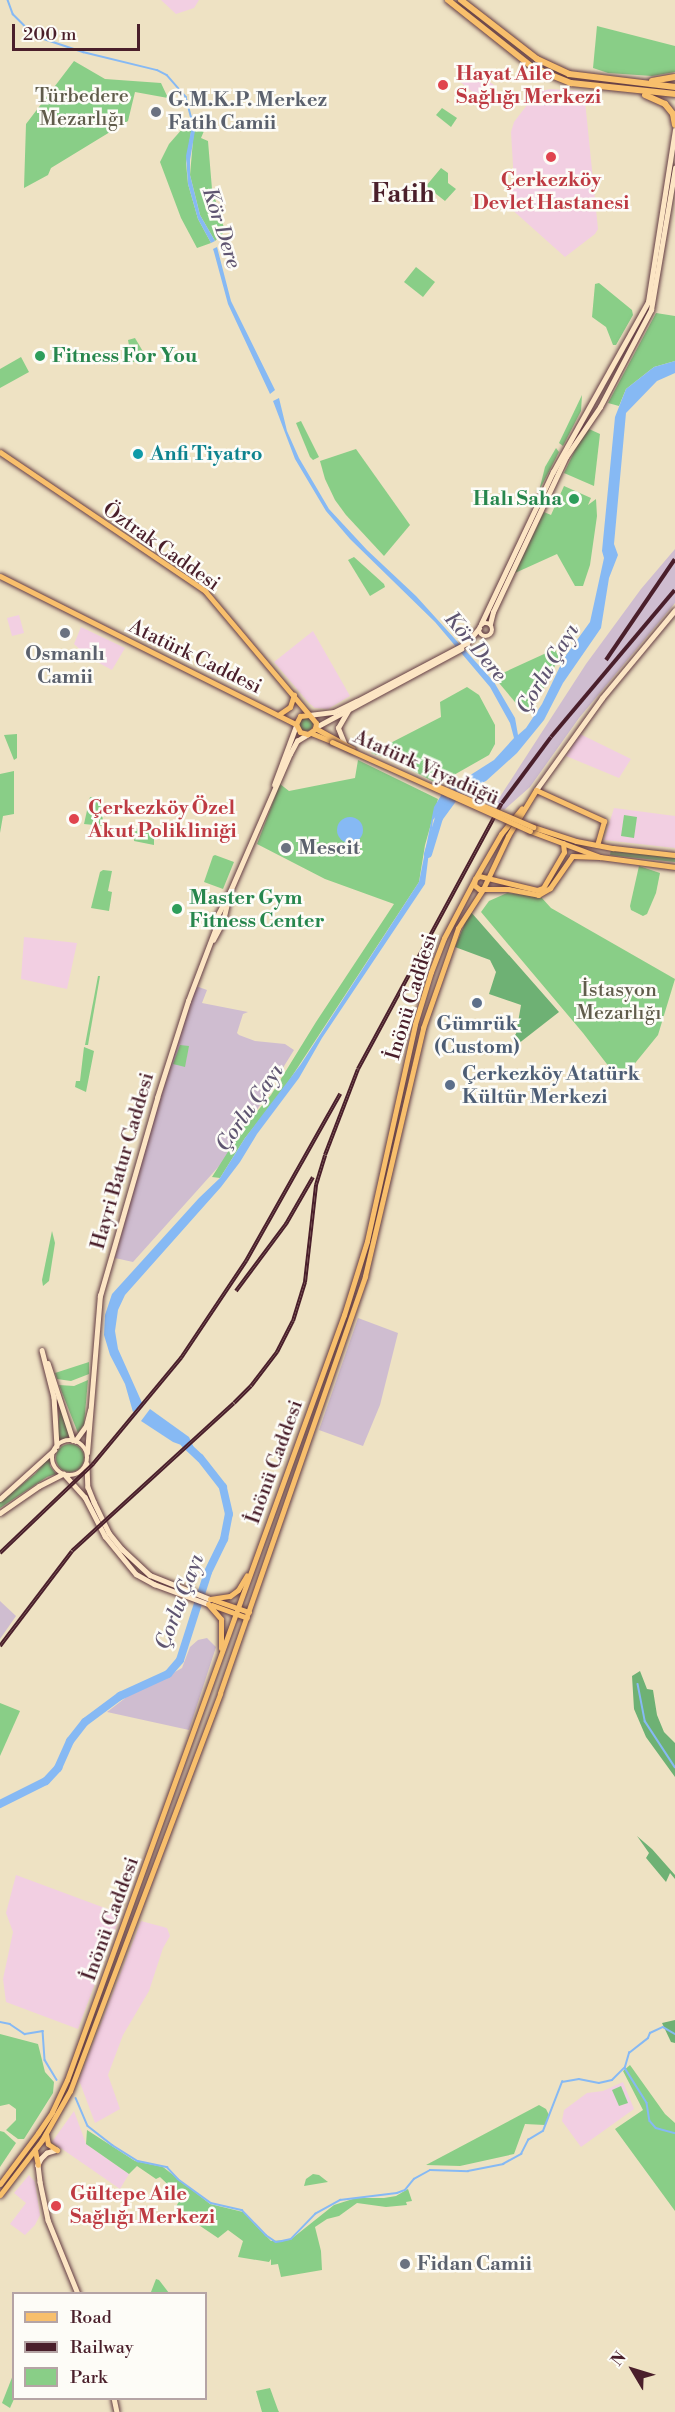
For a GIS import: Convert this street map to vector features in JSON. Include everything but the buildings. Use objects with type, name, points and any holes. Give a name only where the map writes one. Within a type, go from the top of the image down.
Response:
[{"type":"highway","points":[[447,0],[531,66],[572,82],[624,90],[675,94]]},
{"type":"highway","points":[[461,0],[537,59],[569,74],[675,87]]},
{"type":"highway","points":[[616,81],[660,82],[675,77]]},
{"type":"highway","points":[[624,90],[661,100],[673,114],[675,125]]},
{"type":"main road","points":[[309,715],[315,719],[312,731],[300,732],[296,725],[300,716],[334,712],[387,686],[467,644],[480,626],[553,471],[648,302],[675,130]]},
{"type":"main road","points":[[480,626],[484,637],[493,633],[490,624],[493,612],[566,458],[600,407],[651,310],[675,168]]},
{"type":"main road","points":[[594,395],[601,403],[600,407]]},
{"type":"main road","points":[[589,405],[594,410],[600,407]]},
{"type":"main road","name":"Öztrak Caddesi","points":[[0,452],[205,591],[309,715]]},
{"type":"main road","name":"Atatürk Caddesi","points":[[0,576],[81,619],[296,725]]},
{"type":"main road","points":[[486,880],[513,822],[621,673],[675,610]]},
{"type":"main road","points":[[480,626],[490,624]]},
{"type":"main road","points":[[387,686],[449,654]]},
{"type":"main road","name":"Hayri Batur Caddesi","points":[[274,786],[297,741],[324,720],[387,686]]},
{"type":"main road","points":[[278,715],[290,707],[294,695]]},
{"type":"main road","points":[[345,745],[340,738],[338,728],[343,716],[351,707]]},
{"type":"main road","name":"Hayri Batur Caddesi","points":[[87,1453],[100,1296],[166,1068],[209,947],[215,923],[212,918],[218,915],[229,894],[274,786],[296,725]]},
{"type":"main road","name":"Atatürk Viyadüğü","points":[[312,731],[531,829]]},
{"type":"main road","name":"Atatürk Viyadüğü","points":[[312,731],[332,742],[531,829]]},
{"type":"main road","points":[[536,790],[604,821],[597,845]]},
{"type":"main road","name":"İnönü Caddesi","points":[[55,2114],[358,1274],[415,1024],[431,972],[444,938],[475,879],[513,822]]},
{"type":"main road","points":[[531,829],[600,857]]},
{"type":"main road","points":[[531,829],[597,845],[675,855]]},
{"type":"main road","points":[[563,843],[564,852],[543,888],[537,890],[486,880],[479,876],[475,879],[474,885],[483,889],[544,893],[572,856],[600,857],[675,867]]},
{"type":"main road","name":"İnönü Caddesi","points":[[55,2114],[74,2083],[248,1615],[365,1276],[423,1028],[441,969],[458,928],[483,889],[486,880]]},
{"type":"main road","name":"Hayri Batur Caddesi","points":[[209,947],[223,921],[229,894]]},
{"type":"main road","points":[[215,923],[223,921],[218,915]]},
{"type":"main road","points":[[391,1131],[398,1132]]},
{"type":"main road","points":[[74,1441],[42,1350],[54,1397],[56,1448],[54,1466],[85,1497],[105,1536],[136,1574],[154,1584],[248,1615]]},
{"type":"main road","name":"Hayri Batur Caddesi","points":[[74,1441],[86,1426],[93,1390]]},
{"type":"main road","points":[[0,1499],[56,1448],[74,1441],[82,1444],[87,1453],[88,1487],[109,1533],[138,1567],[185,1593]]},
{"type":"main road","points":[[0,1513],[39,1486],[64,1474],[80,1473],[87,1464]]},
{"type":"main road","points":[[209,1601],[230,1596],[238,1590],[254,1563]]},
{"type":"main road","points":[[209,1601],[223,1627],[221,1654]]},
{"type":"main road","points":[[0,2195],[46,2134],[55,2114]]},
{"type":"main road","points":[[0,2184],[55,2114]]},
{"type":"main road","points":[[46,2134],[48,2144],[57,2150]]},
{"type":"main road","points":[[36,2136],[34,2150],[48,2220],[77,2292]]},
{"type":"main road","points":[[38,2165],[46,2153],[57,2150]]},
{"type":"main road","points":[[24,2164],[31,2161],[38,2165]]},
{"type":"shaded area","points":[[161,0],[199,0],[194,8],[176,14]]},
{"type":"shaded area","points":[[468,67],[494,85],[494,90],[487,99],[482,100],[458,80]]},
{"type":"shaded area","name":"Çerkezköy Devlet Hastanesi","points":[[550,89],[584,91],[598,229],[595,234],[565,257],[507,205],[514,182],[511,132],[514,122],[537,92]]},
{"type":"shaded area","points":[[675,549],[675,603],[579,718],[530,787],[504,810],[494,806],[586,664],[641,589]]},
{"type":"shaded area","points":[[19,615],[24,633],[12,636],[7,618]]},
{"type":"shaded area","points":[[81,627],[125,648],[112,670],[88,657],[74,644]]},
{"type":"shaded area","points":[[313,631],[350,696],[328,709],[315,708],[309,703],[274,662]]},
{"type":"shaded area","points":[[580,734],[631,759],[619,778],[566,756]]},
{"type":"shaded area","points":[[614,808],[675,816],[675,848],[604,840]]},
{"type":"shaded area","points":[[24,937],[77,943],[67,989],[21,979]]},
{"type":"shaded area","points":[[196,986],[207,990],[202,1003],[248,1012],[243,1014],[237,1033],[239,1035],[255,1041],[285,1044],[294,1050],[229,1155],[133,1262],[115,1258],[147,1141]]},
{"type":"shaded area","points":[[358,1318],[398,1333],[380,1405],[363,1446],[319,1430]]},
{"type":"shaded area","points":[[0,1601],[16,1616],[0,1639]]},
{"type":"shaded area","points":[[207,1638],[216,1647],[189,1730],[107,1712],[150,1679],[173,1673],[182,1668],[190,1647],[198,1640]]},
{"type":"shaded area","points":[[16,1875],[121,1914],[78,2029],[6,2002],[3,1979],[13,1932],[6,1913]]},
{"type":"shaded area","points":[[141,1921],[167,1928],[170,1936],[163,1948],[149,1991],[123,2035],[108,2075],[120,2109],[95,2123],[79,2080]]},
{"type":"shaded area","points":[[623,2082],[634,2109],[581,2147],[562,2121],[564,2110],[587,2093],[603,2091]]},
{"type":"shaded area","points":[[74,2111],[86,2144],[129,2174],[120,2189],[52,2142]]},
{"type":"shaded area","points":[[29,2175],[35,2182],[40,2215],[35,2225],[25,2235],[10,2224],[26,2203],[14,2193]]},
{"type":"green space","points":[[597,26],[675,46],[675,72],[652,76],[608,73],[593,68]]},
{"type":"green space","name":"Türbedere Mezarlığı","points":[[74,61],[105,79],[161,83],[168,98],[135,92],[128,121],[51,168],[48,175],[24,188],[26,124]]},
{"type":"green space","points":[[442,108],[457,118],[451,127],[436,115]]},
{"type":"green space","points":[[198,114],[204,131],[201,138],[208,141],[212,189],[225,231],[215,241],[200,215],[190,175],[195,117]]},
{"type":"green space","points":[[190,120],[192,126],[186,163],[188,184],[198,219],[211,243],[197,248],[181,218],[160,162],[169,144]]},
{"type":"green space","points":[[441,168],[448,173],[448,183],[456,189],[445,201],[426,186]]},
{"type":"green space","points":[[416,267],[435,282],[423,297],[404,282]]},
{"type":"green space","points":[[599,283],[632,310],[633,315],[616,345],[613,345],[606,327],[592,317],[595,284]]},
{"type":"green space","points":[[656,313],[675,316],[675,361],[654,367],[626,389],[619,406],[608,403]]},
{"type":"green space","points":[[135,338],[148,361],[132,362],[128,340]]},
{"type":"green space","points":[[21,357],[29,372],[0,388],[0,369]]},
{"type":"green space","points":[[582,395],[581,411],[563,446],[559,443]]},
{"type":"green space","points":[[301,421],[319,457],[313,460],[296,423]]},
{"type":"green space","points":[[589,429],[600,434],[594,486],[564,473],[577,446]]},
{"type":"green space","points":[[556,448],[559,452],[539,491],[545,467]]},
{"type":"green space","points":[[356,449],[410,525],[384,556],[335,500],[320,461]]},
{"type":"green space","points":[[564,486],[591,498],[588,505],[596,499],[597,516],[590,565],[583,586],[575,586],[557,554],[515,573],[544,512],[551,515]]},
{"type":"green space","points":[[354,557],[385,587],[370,596],[348,560]]},
{"type":"green space","points":[[555,649],[559,658],[541,693],[525,714],[494,677]]},
{"type":"green space","points":[[467,687],[479,695],[495,725],[495,744],[489,755],[438,784],[390,759],[371,753],[441,717],[440,702]]},
{"type":"green space","points":[[303,717],[309,717],[313,724],[309,731],[303,731],[299,727],[299,721]]},
{"type":"green space","points":[[17,734],[17,758],[14,760],[4,735]]},
{"type":"green space","points":[[358,760],[438,799],[425,845],[419,882],[281,1093],[245,1138],[220,1178],[212,1177],[243,1128],[271,1095],[394,904],[325,879],[257,844],[280,784],[289,791],[355,778]]},
{"type":"green space","points":[[14,771],[14,814],[3,816],[0,833],[0,774]]},
{"type":"green space","points":[[90,797],[99,798],[104,826],[84,824]]},
{"type":"green space","points":[[624,815],[637,817],[634,838],[621,836]]},
{"type":"green space","points":[[136,828],[154,833],[154,845],[134,841]]},
{"type":"green space","points":[[611,849],[675,856],[675,862],[610,855]]},
{"type":"green space","points":[[215,855],[234,862],[223,889],[204,882]]},
{"type":"green space","points":[[639,866],[660,873],[656,893],[647,914],[643,916],[631,910],[630,906]]},
{"type":"green space","points":[[112,871],[108,891],[112,892],[109,911],[91,908],[100,872]]},
{"type":"green space","name":"İstasyon Mezarlığı","points":[[507,893],[541,897],[551,908],[675,979],[658,1035],[623,1078],[613,1072],[481,912],[489,901]]},
{"type":"green space","points":[[470,911],[559,1012],[518,1044],[512,1037],[516,1034],[521,1005],[489,994],[496,972],[490,960],[455,947]]},
{"type":"green space","points":[[98,976],[100,976],[88,1045],[85,1045]]},
{"type":"green space","points":[[180,1045],[189,1046],[185,1067],[173,1064]]},
{"type":"green space","points":[[84,1047],[94,1051],[86,1092],[75,1087],[76,1081],[80,1081]]},
{"type":"green space","points":[[52,1231],[55,1243],[49,1281],[43,1286],[42,1280]]},
{"type":"green space","points":[[89,1362],[89,1374],[71,1381],[57,1379],[55,1373]]},
{"type":"green space","points":[[88,1380],[84,1424],[78,1433],[59,1385],[74,1386]]},
{"type":"green space","points":[[60,1407],[71,1436],[57,1441]]},
{"type":"green space","points":[[70,1444],[80,1448],[84,1458],[80,1468],[70,1472],[60,1468],[56,1458],[60,1448]]},
{"type":"green space","points":[[50,1456],[50,1466],[56,1474],[47,1477],[0,1508],[0,1502],[35,1474]]},
{"type":"green space","points":[[640,1671],[647,1689],[653,1690],[657,1715],[664,1732],[675,1743],[675,1777],[646,1737],[634,1709],[632,1676]]},
{"type":"green space","points":[[0,1703],[20,1711],[0,1756]]},
{"type":"green space","points":[[637,1836],[675,1875],[675,1879],[670,1873],[666,1882],[646,1858],[649,1853]]},
{"type":"green space","points":[[675,2020],[675,2043],[671,2042],[662,2023]]},
{"type":"green space","points":[[0,2034],[38,2044],[45,2072],[54,2082],[53,2093],[24,2139],[18,2139],[6,2130],[16,2120],[16,2109],[9,2104],[0,2106]]},
{"type":"green space","points":[[630,2065],[665,2114],[675,2123],[675,2211],[615,2129],[643,2110],[623,2071]]},
{"type":"green space","points":[[621,2086],[628,2103],[619,2106],[612,2090]]},
{"type":"green space","points":[[539,2105],[546,2109],[549,2115],[545,2125],[525,2124],[514,2154],[460,2166],[426,2165]]},
{"type":"green space","points":[[87,2130],[135,2161],[163,2167],[210,2204],[243,2212],[271,2241],[290,2240],[334,2205],[356,2198],[396,2196],[408,2189],[412,2201],[406,2202],[407,2205],[386,2207],[357,2203],[339,2216],[327,2219],[315,2227],[321,2251],[322,2270],[281,2277],[278,2264],[271,2265],[271,2259],[269,2262],[238,2257],[243,2241],[228,2230],[218,2238],[175,2209],[181,2197],[160,2177],[156,2179],[137,2166],[129,2174],[86,2144]]},
{"type":"green space","points":[[0,2131],[16,2143],[0,2167]]},
{"type":"green space","points":[[313,2174],[319,2175],[328,2182],[304,2186],[306,2179]]},
{"type":"green space","points":[[156,2279],[168,2292],[151,2292]]},
{"type":"green space","points":[[12,2378],[14,2400],[10,2408],[2,2403]]},
{"type":"green space","points":[[270,2388],[279,2412],[262,2412],[256,2391]]},
{"type":"water","points":[[194,114],[196,125],[190,175],[200,215],[215,241],[211,243],[198,219],[188,184],[186,156],[192,126],[190,120]]},
{"type":"water","points":[[217,247],[231,301],[275,390],[270,394],[228,304],[213,249]]},
{"type":"water","points":[[675,361],[675,373],[657,381],[626,413],[614,544],[618,555],[609,578],[601,628],[563,683],[544,720],[517,753],[486,781],[459,793],[450,788],[494,760],[514,738],[510,723],[490,687],[435,622],[350,539],[326,511],[295,459],[273,401],[279,398],[287,431],[299,458],[329,509],[367,550],[416,596],[494,682],[515,718],[518,735],[526,728],[542,704],[564,658],[590,622],[604,558],[602,551],[615,417],[626,389],[654,367]]},
{"type":"water","points":[[442,794],[449,799],[433,820],[425,884],[322,1038],[299,1078],[257,1134],[240,1162],[221,1187],[125,1295],[118,1310],[115,1331],[118,1349],[143,1405],[133,1412],[125,1384],[110,1355],[104,1335],[105,1315],[112,1294],[220,1178],[245,1138],[301,1064],[419,882],[434,807]]},
{"type":"water","points":[[350,817],[359,821],[363,830],[359,839],[350,843],[341,839],[337,830],[341,821]]},
{"type":"water","points":[[150,1409],[189,1437],[195,1450],[173,1442],[141,1421]]},
{"type":"waterway","name":"Kör Dere","points":[[8,0],[13,14],[35,36],[83,52],[157,70],[167,75],[186,97],[192,119]]},
{"type":"waterway","name":"Çorlu Çayı","points":[[428,854],[439,818],[457,793]]},
{"type":"waterway","name":"Çorlu Çayı","points":[[0,1804],[46,1781],[58,1768],[70,1741],[85,1722],[120,1696],[168,1674],[180,1660],[208,1572],[224,1539],[229,1514],[223,1487],[200,1458],[185,1444]]},
{"type":"waterway","points":[[638,1684],[645,1721],[675,1767]]},
{"type":"waterway","points":[[0,2022],[10,2024],[25,2034],[43,2031],[45,2060],[57,2080]]},
{"type":"waterway","points":[[76,2098],[88,2126],[112,2145],[138,2161],[167,2167],[178,2179],[211,2203],[242,2210],[276,2242],[291,2239],[315,2214],[340,2200],[397,2193],[405,2190],[414,2179],[430,2170],[468,2171],[503,2164],[521,2154],[528,2140],[543,2131],[562,2082],[579,2079],[599,2083],[612,2080],[625,2067],[629,2053],[648,2038],[650,2033],[663,2027],[675,2034]]},
{"type":"waterway","points":[[625,2068],[647,2103],[650,2121],[656,2128],[675,2133]]},
{"type":"railway","points":[[606,660],[675,559]]},
{"type":"railway","points":[[0,1646],[72,1551],[234,1403],[251,1386],[277,1352],[293,1321],[305,1282],[316,1185],[358,1069],[502,803],[551,737],[675,590]]},
{"type":"railway","points":[[0,1553],[93,1464],[181,1358],[246,1261],[340,1094]]},
{"type":"railway","points":[[236,1291],[286,1224],[313,1177]]},
{"type":"place","name":"Hayat Aile Sağlığı Merkezi","points":[[443,85]]},
{"type":"place","name":"G.M.K.P. Merkez Fatih Camii","points":[[156,112]]},
{"type":"place","name":"Çerkezköy Devlet Hastanesi","points":[[551,157]]},
{"type":"place","name":"Fitness For You","points":[[40,356]]},
{"type":"place","name":"Anfi Tiyatro","points":[[138,454]]},
{"type":"place","name":"Halı Saha","points":[[574,499]]},
{"type":"place","name":"Osmanlı Camii","points":[[65,633]]},
{"type":"place","name":"Çerkezköy Özel Akut Polikliniği","points":[[74,819]]},
{"type":"place","name":"Mescit","points":[[286,848]]},
{"type":"place","name":"Master Gym Fitness Center","points":[[177,909]]},
{"type":"place","name":"Gümrük (Custom)","points":[[477,1003]]},
{"type":"place","name":"Çerkezköy Atatürk Kültür Merkezi","points":[[450,1085]]},
{"type":"place","name":"Gültepe Aile Sağlığı Merkezi","points":[[56,2206]]},
{"type":"place","name":"Fidan Camii","points":[[405,2264]]},
{"type":"district","name":"Fatih","points":[[403,195]]}]
